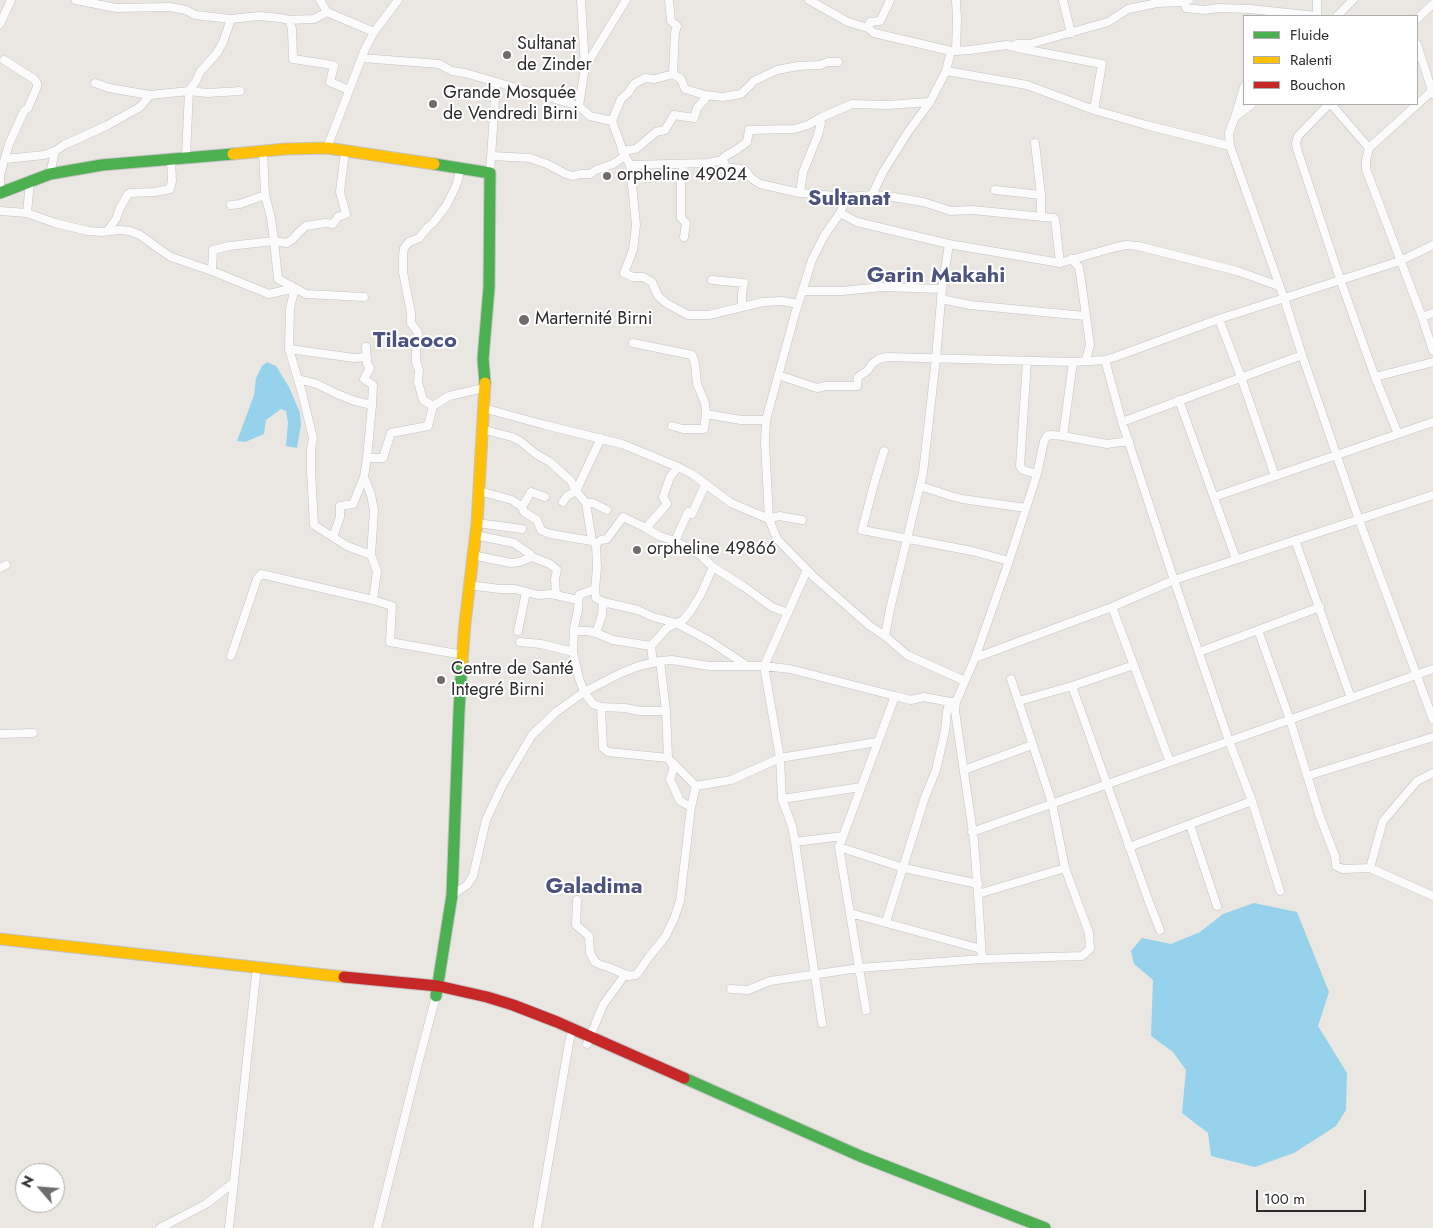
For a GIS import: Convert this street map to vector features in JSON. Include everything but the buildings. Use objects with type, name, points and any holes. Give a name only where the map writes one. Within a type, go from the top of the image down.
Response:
[{"type":"main road","points":[[0,193],[50,174],[102,165],[186,156],[327,148],[490,173],[489,288],[483,359],[484,388],[477,523],[468,585],[462,655],[452,895],[437,991]]},
{"type":"main road","points":[[0,939],[256,975],[437,991]]},
{"type":"main road","points":[[0,946],[257,968],[437,991],[555,1026],[860,1156],[1045,1228]]},
{"type":"main road","points":[[555,1026],[570,1037],[588,1040],[856,1162],[1023,1228]]},
{"type":"street","points":[[0,24],[11,0]]},
{"type":"street","points":[[76,0],[116,8],[170,7],[195,15],[231,19],[258,16],[289,20],[314,18],[327,12]]},
{"type":"street","points":[[184,0],[184,10]]},
{"type":"street","points":[[320,0],[327,12],[374,32]]},
{"type":"street","points":[[327,148],[374,32],[398,0]]},
{"type":"street","points":[[579,106],[584,64],[580,0]]},
{"type":"street","points":[[584,64],[590,59],[626,0]]},
{"type":"street","points":[[669,0],[671,21],[677,26],[673,74]]},
{"type":"street","points":[[809,0],[848,22],[868,28],[874,33],[953,51],[1008,44],[1030,44],[1108,22],[1128,9],[1157,3],[1184,1],[1186,8],[1250,9],[1267,13],[1300,15]]},
{"type":"street","points":[[868,28],[870,22],[880,21],[890,0]]},
{"type":"street","points":[[872,195],[883,172],[930,102],[946,71],[953,51],[957,19],[956,0]]},
{"type":"street","points":[[1063,0],[1071,33]]},
{"type":"street","points":[[1317,0],[1317,15]]},
{"type":"street","points":[[1338,15],[1353,0]]},
{"type":"street","points":[[1418,18],[1433,4]]},
{"type":"street","points":[[186,156],[189,91],[200,72],[224,42],[231,19]]},
{"type":"street","points":[[289,20],[292,29],[293,59],[334,66],[330,82],[349,90]]},
{"type":"street","points":[[1008,44],[1023,49],[1102,64],[1094,110]]},
{"type":"street","points":[[1418,47],[1432,93],[1369,148],[1366,169],[1422,316],[1433,351]]},
{"type":"street","points":[[362,58],[439,64],[452,71],[465,73],[579,106],[590,116],[612,121]]},
{"type":"street","points":[[0,193],[0,175],[12,135],[24,111],[28,108],[37,87],[34,79],[4,60]]},
{"type":"street","points":[[673,74],[681,80],[685,89],[706,95],[723,97],[741,94],[754,81],[777,70],[838,62]]},
{"type":"street","points":[[946,71],[1027,85],[1094,110],[1230,146]]},
{"type":"street","points":[[673,74],[655,79],[645,78],[634,84],[621,99],[612,121],[630,165],[636,225],[633,250],[624,273],[632,277],[643,277],[652,282],[658,296],[666,303],[688,315],[708,315],[763,302],[782,301],[798,304]]},
{"type":"street","points":[[95,82],[109,88],[150,95],[189,91],[208,93],[240,92]]},
{"type":"street","points":[[490,173],[496,83]]},
{"type":"street","points":[[1243,90],[1229,133],[1230,146],[1280,286],[1359,520],[1433,719]]},
{"type":"street","points":[[3,162],[44,155],[55,151],[140,107],[150,95]]},
{"type":"street","points":[[492,156],[530,158],[573,176],[590,174],[613,164],[624,153],[636,150],[656,132],[665,130],[674,115],[694,118],[697,108],[706,95]]},
{"type":"street","points":[[630,165],[708,164],[723,160],[724,157],[747,142],[749,130],[794,128],[808,125],[852,104],[887,105],[930,102]]},
{"type":"street","points":[[1235,117],[1251,105]]},
{"type":"street","points":[[1329,105],[1302,130],[1296,143],[1340,279],[1375,377],[1398,434]]},
{"type":"street","points":[[1331,105],[1369,148]]},
{"type":"street","points":[[800,193],[803,172],[821,124],[820,118]]},
{"type":"street","points":[[1035,143],[1041,195],[1041,217]]},
{"type":"street","points":[[212,271],[213,250],[229,246],[274,241],[287,243],[306,226],[324,223],[333,224],[338,217],[346,214],[340,192],[345,150]]},
{"type":"street","points":[[50,174],[55,151]]},
{"type":"street","points":[[263,151],[265,195],[271,218],[278,279],[306,294],[364,297]]},
{"type":"street","points":[[108,230],[116,219],[128,194],[170,189],[172,181],[171,158]]},
{"type":"street","points":[[723,160],[726,167],[745,170],[751,178],[760,184],[800,193],[847,197],[872,195],[923,202],[952,210],[972,210],[1055,219],[1060,262]]},
{"type":"street","points":[[683,165],[681,180],[682,218],[686,223],[684,237]]},
{"type":"street","points":[[433,406],[423,400],[418,382],[419,370],[416,362],[416,351],[419,337],[411,323],[411,313],[403,272],[403,255],[404,248],[409,242],[419,238],[446,206],[456,186],[461,168]]},
{"type":"street","points":[[27,213],[30,182]]},
{"type":"street","points":[[995,190],[1041,195]]},
{"type":"street","points":[[231,205],[240,204],[265,195]]},
{"type":"street","points":[[847,197],[840,213],[824,236],[812,260],[766,420],[765,442],[769,519],[777,539],[807,570],[870,626],[907,655],[964,681]]},
{"type":"street","points":[[0,211],[27,213],[88,231],[130,230],[171,256],[269,294],[295,288]]},
{"type":"street","points":[[840,213],[857,222],[949,244],[1060,262],[1128,245],[1150,247],[1237,271],[1280,286]]},
{"type":"street","points":[[885,636],[926,454],[942,289],[949,244]]},
{"type":"street","points":[[778,375],[816,388],[826,386],[857,386],[858,377],[879,359],[887,357],[1073,362],[1105,360],[1115,358],[1219,319],[1400,261],[1433,245]]},
{"type":"street","points":[[1071,259],[1079,267],[1090,345],[1086,360]]},
{"type":"street","points":[[712,280],[744,284],[742,307]]},
{"type":"street","points":[[802,291],[842,292],[882,287],[942,289]]},
{"type":"street","points":[[295,288],[290,308],[289,350],[313,438],[311,449],[311,494],[314,525],[347,546],[371,555]]},
{"type":"street","points":[[942,299],[970,305],[1085,316]]},
{"type":"street","points":[[1422,316],[1433,313]]},
{"type":"street","points":[[1219,319],[1276,476]]},
{"type":"street","points":[[633,343],[692,355],[695,363],[697,384],[705,403],[704,430],[683,429],[672,426]]},
{"type":"street","points":[[333,536],[340,517],[340,506],[352,504],[364,477],[373,385],[364,379],[370,368],[366,347]]},
{"type":"street","points":[[289,350],[354,358],[367,357]]},
{"type":"street","points":[[1122,422],[1302,355]]},
{"type":"street","points":[[1105,360],[1122,422],[1174,580],[1229,741],[1252,801],[1280,891]]},
{"type":"street","points":[[1027,361],[1020,466],[1025,471],[1037,474]]},
{"type":"street","points":[[1063,436],[1073,362]]},
{"type":"street","points":[[1375,377],[1433,362]]},
{"type":"street","points":[[298,378],[317,384],[355,401],[372,405]]},
{"type":"street","points":[[367,458],[383,458],[391,433],[428,426],[433,406],[449,396],[484,388]]},
{"type":"street","points":[[1179,400],[1236,559]]},
{"type":"street","points":[[483,408],[622,444],[692,474],[731,503],[769,519],[779,516],[802,520]]},
{"type":"street","points":[[706,414],[740,420],[766,420]]},
{"type":"street","points":[[1214,497],[1433,422]]},
{"type":"street","points":[[482,429],[512,437],[550,462],[571,481],[576,491],[586,502],[597,568],[596,598],[603,602],[638,610],[653,618],[676,624],[708,640],[747,666]]},
{"type":"street","points":[[886,922],[925,797],[936,770],[947,711],[975,658],[1010,561],[1037,474],[1044,441],[1047,436],[1051,435],[1107,444],[1129,441]]},
{"type":"street","points":[[562,502],[567,496],[576,491],[600,438]]},
{"type":"street","points":[[884,451],[862,530],[972,551],[1010,561]]},
{"type":"street","points":[[646,528],[667,504],[663,497],[670,477],[678,467]]},
{"type":"street","points":[[364,477],[374,510],[371,555],[377,571],[373,600]]},
{"type":"street","points":[[675,541],[688,512],[692,514],[706,485]]},
{"type":"street","points":[[920,486],[962,499],[1026,508]]},
{"type":"street","points":[[479,491],[512,500],[524,512],[537,520],[541,530],[547,533],[594,542],[607,539],[623,517],[699,554],[714,568],[772,607],[788,613]]},
{"type":"street","points":[[522,508],[531,492],[545,497]]},
{"type":"street","points":[[975,658],[1112,607],[1174,580],[1433,495]]},
{"type":"street","points":[[586,502],[593,503],[607,510]]},
{"type":"street","points":[[477,523],[522,529]]},
{"type":"street","points":[[475,535],[514,543],[532,557],[550,564],[557,570],[556,595]]},
{"type":"street","points":[[1295,540],[1351,698]]},
{"type":"street","points":[[472,555],[511,563],[532,557]]},
{"type":"street","points":[[651,646],[667,628],[683,620],[690,612],[714,568]]},
{"type":"street","points":[[807,570],[764,666],[780,758],[782,798],[796,842],[822,1022]]},
{"type":"street","points":[[231,656],[257,579],[261,574],[392,606],[390,642],[462,655]]},
{"type":"street","points":[[468,585],[515,589],[538,595],[556,595],[578,600]]},
{"type":"street","points":[[595,589],[579,595],[574,631],[573,652],[584,692],[594,704],[601,707],[666,712]]},
{"type":"street","points":[[518,631],[526,592]]},
{"type":"street","points":[[596,633],[602,615],[603,602]]},
{"type":"street","points":[[1112,607],[1170,762]]},
{"type":"street","points":[[1199,652],[1320,607]]},
{"type":"street","points":[[1258,630],[1290,720],[1319,814],[1335,856],[1336,866],[1343,869],[1370,868],[1433,896]]},
{"type":"street","points":[[574,631],[588,631],[613,640],[651,646]]},
{"type":"street","points":[[520,642],[541,644],[573,652]]},
{"type":"street","points":[[651,646],[666,712],[668,758],[674,767],[670,779],[680,801],[692,807]]},
{"type":"street","points":[[452,895],[467,885],[473,876],[486,820],[502,786],[532,735],[556,712],[584,692],[621,672],[656,662],[682,661],[709,666],[764,666],[790,669],[912,700],[924,697],[953,702]]},
{"type":"street","points":[[1019,701],[1072,686],[1134,665]]},
{"type":"street","points":[[972,832],[1433,669]]},
{"type":"street","points":[[731,989],[748,990],[770,981],[859,968],[1082,956],[1090,948],[1089,933],[1065,868],[1052,803],[1011,679]]},
{"type":"street","points":[[1072,686],[1160,930]]},
{"type":"street","points":[[866,1010],[839,848],[877,742],[896,696]]},
{"type":"street","points":[[953,702],[964,770],[978,884],[982,960]]},
{"type":"street","points":[[601,707],[603,748],[608,752],[668,758],[696,786]]},
{"type":"street","points":[[0,734],[32,733]]},
{"type":"street","points":[[1307,776],[1433,737]]},
{"type":"street","points":[[696,786],[731,780],[780,758],[877,742]]},
{"type":"street","points":[[964,770],[1032,745]]},
{"type":"street","points":[[1370,868],[1383,821],[1417,781],[1433,773]]},
{"type":"street","points":[[588,1040],[603,1005],[624,976],[636,975],[660,944],[674,919],[679,906],[696,786]]},
{"type":"street","points":[[782,798],[861,786]]},
{"type":"street","points":[[1129,847],[1252,801]]},
{"type":"street","points":[[1190,825],[1217,906]]},
{"type":"street","points":[[796,842],[843,836]]},
{"type":"street","points":[[839,848],[904,868],[978,884]]},
{"type":"street","points":[[978,894],[1065,868]]},
{"type":"street","points":[[577,900],[576,925],[589,936],[590,953],[595,962],[629,976]]},
{"type":"street","points":[[850,913],[981,949]]},
{"type":"street","points":[[229,1228],[256,975]]},
{"type":"street","points":[[377,1228],[437,991]]},
{"type":"street","points":[[538,1228],[570,1037]]},
{"type":"street","points":[[160,1228],[206,1204],[233,1183]]},
{"type":"water","points":[[267,362],[276,366],[289,387],[300,413],[301,425],[297,448],[286,446],[288,423],[286,411],[281,409],[266,420],[264,434],[245,442],[237,441],[254,395],[256,378],[262,366]]},
{"type":"water","points":[[1254,903],[1297,912],[1329,992],[1318,1026],[1347,1073],[1346,1110],[1336,1126],[1294,1153],[1255,1167],[1211,1156],[1208,1133],[1182,1113],[1186,1070],[1173,1052],[1151,1036],[1153,980],[1134,964],[1131,951],[1142,938],[1171,944],[1200,932],[1223,914]]},
{"type":"traffic: fast","points":[[0,193],[50,174],[102,165],[233,154]]},
{"type":"traffic: fast","points":[[434,164],[490,173],[489,288],[483,359],[485,383]]},
{"type":"traffic: fast","points":[[436,996],[452,895],[462,661]]},
{"type":"traffic: fast","points":[[684,1078],[860,1156],[1045,1228]]},
{"type":"traffic: slow","points":[[233,154],[285,149],[327,148],[434,164]]},
{"type":"traffic: slow","points":[[462,661],[477,523],[485,383]]},
{"type":"traffic: slow","points":[[0,939],[344,977]]},
{"type":"traffic: jam","points":[[344,977],[438,986],[487,997],[557,1022],[684,1078]]},
{"type":"place","name":"Sultanat de Zinder","points":[[507,55]]},
{"type":"place","name":"Grande Mosquée de Vendredi Birni","points":[[433,104]]},
{"type":"place","name":"orpheline 49024","points":[[607,176]]},
{"type":"place","name":"Marternité Birni","points":[[524,320]]},
{"type":"place","name":"orpheline 49866","points":[[637,550]]},
{"type":"place","name":"Centre de Santé Integré Birni","points":[[441,680]]},
{"type":"district","name":"Sultanat","points":[[849,200]]},
{"type":"district","name":"Garin Makahi","points":[[936,277]]},
{"type":"district","name":"Tilacoco","points":[[415,342]]},
{"type":"district","name":"Galadima","points":[[594,888]]}]
